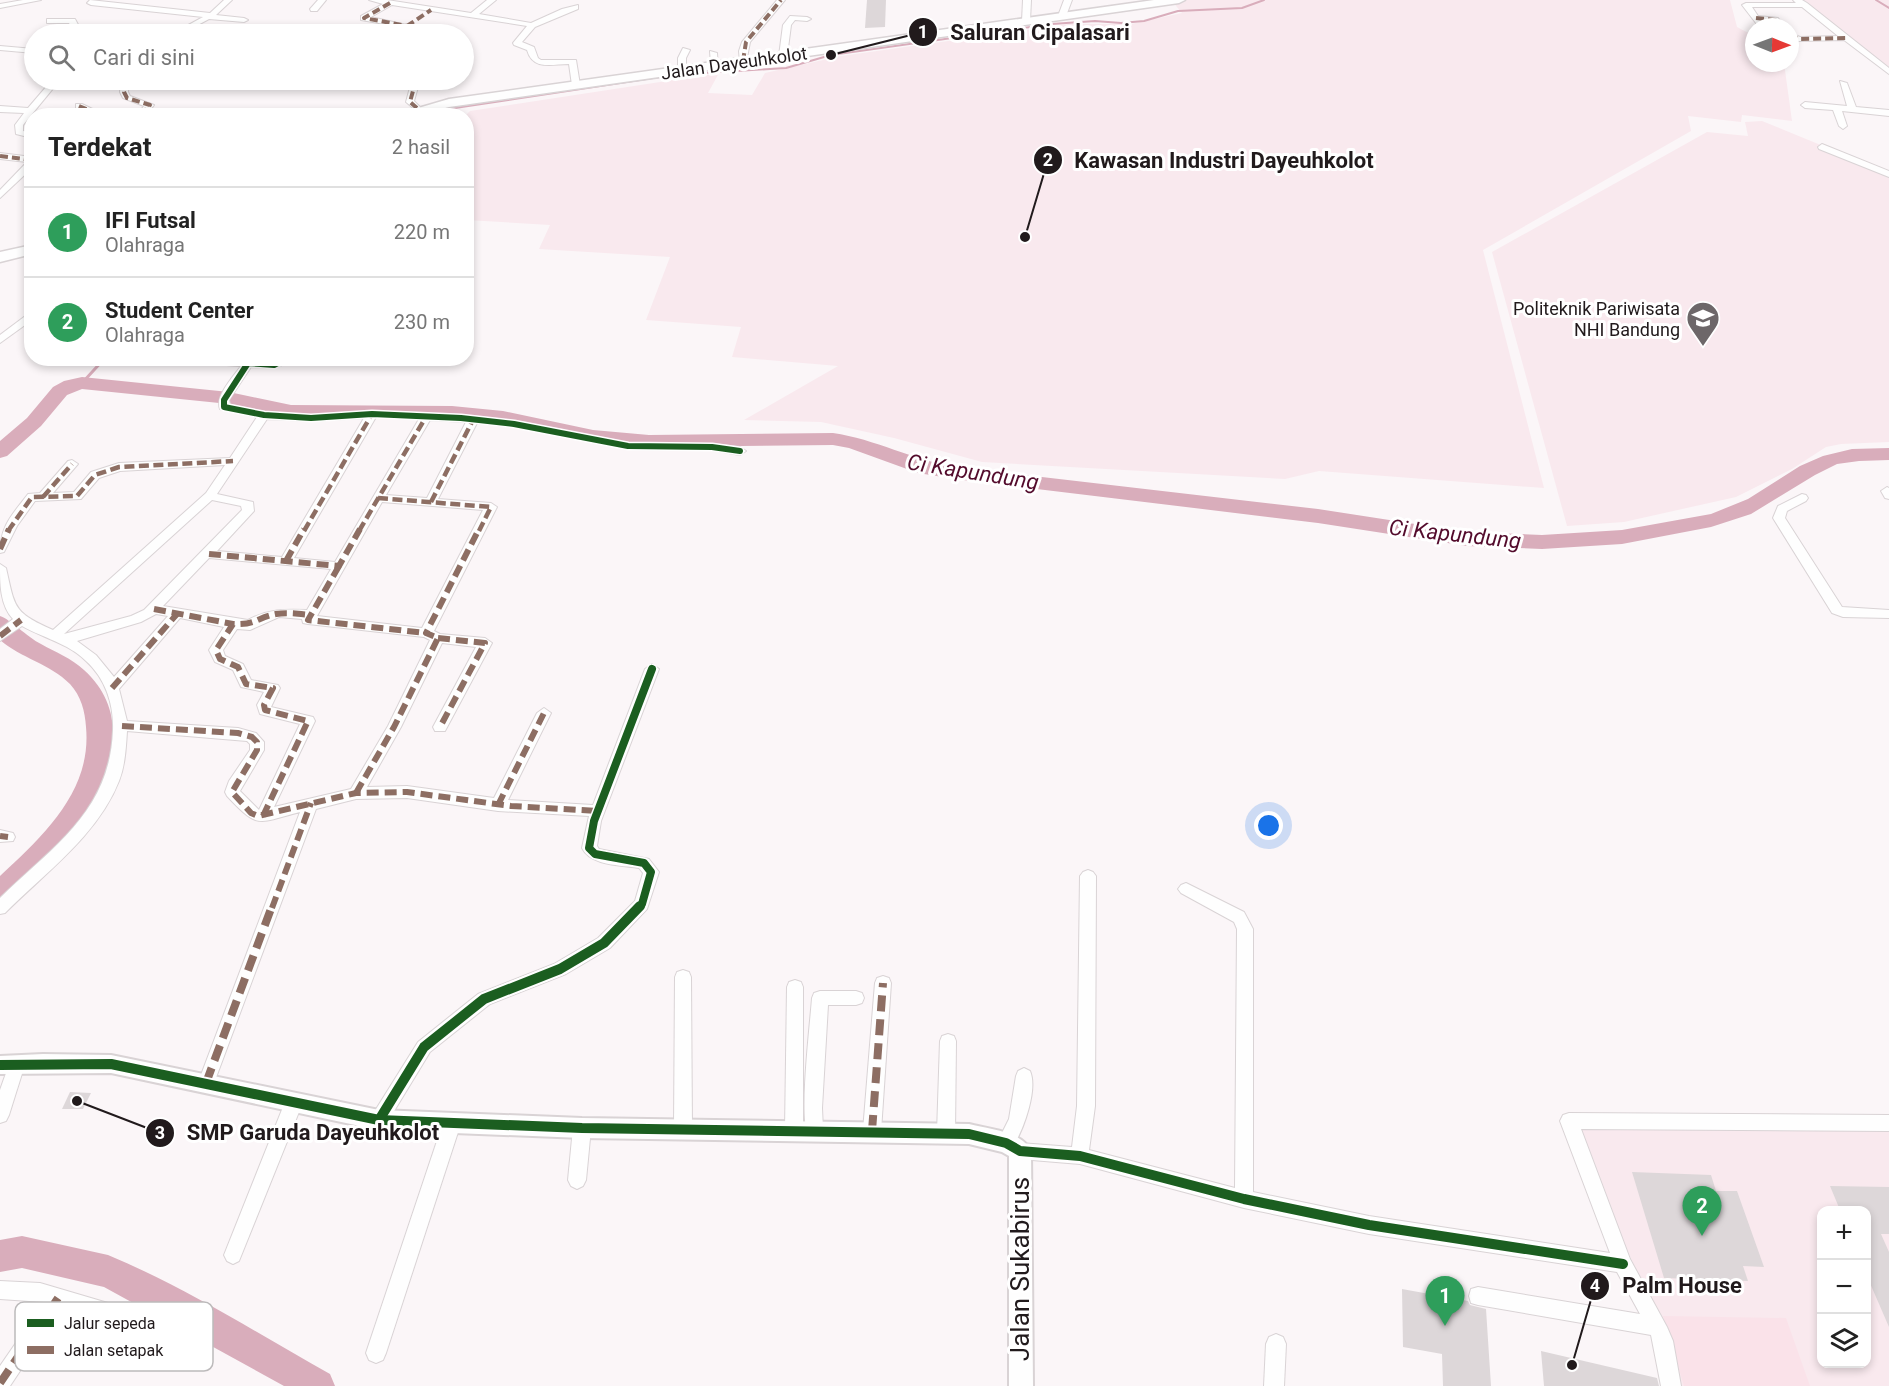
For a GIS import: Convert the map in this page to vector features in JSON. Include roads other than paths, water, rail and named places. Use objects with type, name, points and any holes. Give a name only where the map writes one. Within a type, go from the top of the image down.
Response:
[{"type":"main road","name":"Jalan Dayeuhkolot","points":[[425,108],[687,69],[714,59],[743,61],[783,56],[1179,0]]},
{"type":"main road","points":[[0,256],[24,251]]},
{"type":"street","points":[[0,6],[37,0]]},
{"type":"street","points":[[94,0],[91,3],[244,20]]},
{"type":"street","points":[[194,24],[209,16],[228,0]]},
{"type":"street","points":[[314,9],[322,0]]},
{"type":"street","points":[[376,0],[532,25],[550,19],[564,9],[575,7]]},
{"type":"street","points":[[472,16],[492,0]]},
{"type":"street","points":[[743,61],[742,52],[745,42],[770,16],[781,0]]},
{"type":"street","points":[[1026,21],[1027,0]]},
{"type":"street","points":[[1062,16],[1068,0]]},
{"type":"street","points":[[384,24],[364,18],[390,3]]},
{"type":"street","points":[[1756,18],[1746,5],[1800,3],[1889,72]]},
{"type":"street","points":[[412,24],[431,10]]},
{"type":"street","points":[[783,56],[787,25],[792,18],[807,19]]},
{"type":"street","points":[[50,21],[72,21],[74,24]]},
{"type":"street","points":[[532,25],[516,43],[531,49],[536,61],[573,62],[576,85]]},
{"type":"street","points":[[1799,39],[1846,38]]},
{"type":"street","points":[[0,48],[24,50]]},
{"type":"street","points":[[686,50],[682,58],[682,65],[687,69]]},
{"type":"street","points":[[1843,83],[1852,109]]},
{"type":"street","points":[[32,108],[47,90]]},
{"type":"street","points":[[124,90],[127,98],[150,105],[147,108]]},
{"type":"street","points":[[414,90],[410,102],[417,108]]},
{"type":"street","points":[[1809,105],[1889,112]]},
{"type":"street","points":[[79,106],[84,108]]},
{"type":"street","points":[[1836,107],[1843,126]]},
{"type":"street","points":[[0,109],[24,111]]},
{"type":"street","points":[[24,120],[19,129],[19,132],[24,134]]},
{"type":"street","points":[[1822,147],[1889,174]]},
{"type":"street","points":[[0,156],[24,160]]},
{"type":"street","points":[[0,195],[24,170]]},
{"type":"street","points":[[0,340],[24,320]]},
{"type":"street","points":[[246,366],[227,396],[223,405],[226,409],[264,415],[311,418],[372,414],[427,415],[514,424],[628,446],[712,447],[740,451]]},
{"type":"street","points":[[286,561],[372,414]]},
{"type":"street","points":[[61,637],[210,496],[264,415]]},
{"type":"street","points":[[427,415],[308,620],[485,643],[440,727]]},
{"type":"street","points":[[431,502],[473,420]]},
{"type":"street","points":[[0,549],[11,525],[31,498],[77,496],[95,475],[119,467],[233,461]]},
{"type":"street","points":[[43,497],[72,464]]},
{"type":"street","points":[[61,637],[136,619],[154,609],[246,515],[249,505],[210,496]]},
{"type":"street","points":[[356,794],[394,726],[491,507],[378,498]]},
{"type":"street","points":[[1802,498],[1782,509],[1779,518],[1837,610],[1843,613],[1889,614]]},
{"type":"street","points":[[209,554],[339,566]]},
{"type":"street","points":[[0,568],[9,607],[19,622],[61,637],[99,666],[112,688],[122,726],[115,769],[105,794],[75,834],[0,908]]},
{"type":"street","points":[[154,609],[233,624],[250,625],[264,617],[279,614],[311,615]]},
{"type":"street","points":[[112,688],[177,614]]},
{"type":"street","points":[[0,636],[19,622]]},
{"type":"street","points":[[233,624],[216,650],[217,656],[238,667],[246,684],[273,688],[265,710],[308,721],[263,816]]},
{"type":"street","points":[[379,1120],[424,1047],[446,1028],[484,999],[560,969],[604,943],[642,904],[651,872],[644,863],[591,852],[591,839],[598,811],[652,669]]},
{"type":"street","points":[[498,805],[544,713]]},
{"type":"street","points":[[122,726],[238,733],[253,737],[257,750],[232,792],[251,813],[263,816],[356,794],[407,792],[498,805],[598,811]]},
{"type":"street","points":[[206,1083],[311,803]]},
{"type":"street","points":[[1080,1156],[1086,1106],[1088,876]]},
{"type":"street","points":[[1186,889],[1239,917],[1245,929],[1244,1199]]},
{"type":"street","points":[[683,977],[683,1129]]},
{"type":"street","points":[[872,1131],[882,983]]},
{"type":"street","points":[[795,987],[804,1130]]},
{"type":"street","points":[[804,1130],[813,1098],[820,998],[856,998]]},
{"type":"street","points":[[946,1133],[948,1041]]},
{"type":"street","points":[[0,1115],[8,1064],[111,1064],[379,1120],[582,1128],[969,1134],[1013,1147],[1080,1156],[1244,1199],[1369,1225],[1623,1264]]},
{"type":"street","points":[[1013,1147],[1022,1105],[1024,1076]]},
{"type":"street","points":[[233,1255],[294,1102]]},
{"type":"street","points":[[1671,1386],[1663,1341],[1623,1264],[1569,1121],[1889,1123]]},
{"type":"street","points":[[376,1353],[452,1123]]},
{"type":"street","points":[[577,1180],[582,1128]]},
{"type":"street","name":"Jalan Sukabirus","points":[[1013,1147],[1021,1386]]},
{"type":"street","points":[[0,1290],[40,1292],[72,1302]]},
{"type":"street","points":[[1478,1296],[1657,1326]]},
{"type":"street","points":[[55,1302],[58,1298]]},
{"type":"street","points":[[1274,1386],[1276,1344]]},
{"type":"street","points":[[0,1383],[15,1361]]},
{"type":"waterway","points":[[455,108],[673,75],[786,68],[831,55],[1052,24],[1095,21],[1121,23],[1144,21],[1178,11],[1242,8],[1264,0]]},
{"type":"waterway","points":[[1876,0],[1889,8]]},
{"type":"waterway","points":[[82,383],[98,366]]},
{"type":"waterway","name":"Ci Kapundung","points":[[0,452],[34,422],[60,391],[71,385],[82,383],[229,398],[291,411],[452,412],[503,417],[593,436],[649,441],[833,439],[853,442],[925,468],[955,473],[1318,516],[1467,539],[1516,542],[1595,540],[1675,529],[1711,521],[1744,509],[1808,470],[1830,460],[1859,454],[1889,454]]},
{"type":"waterway","name":"Ci Kapundung","points":[[0,624],[13,638],[63,666],[81,681],[92,699],[98,718],[100,745],[96,770],[73,816],[56,837],[0,893]]},
{"type":"waterway","points":[[0,1256],[22,1252],[108,1271],[169,1302]]},
{"type":"waterway","points":[[213,1327],[318,1386]]},
{"type":"place","name":"Saluran Cipalasari","points":[[831,55]]},
{"type":"place","name":"Kawasan Industri Dayeuhkolot","points":[[1025,237]]},
{"type":"place","name":"Politeknik Pariwisata NHI Bandung","points":[[1703,347]]},
{"type":"place","name":"SMP Garuda Dayeuhkolot","points":[[77,1101]]},
{"type":"place","name":"Student Center","points":[[1702,1236]]},
{"type":"place","name":"IFI Futsal","points":[[1445,1326]]},
{"type":"place","name":"Palm House","points":[[1572,1365]]}]
